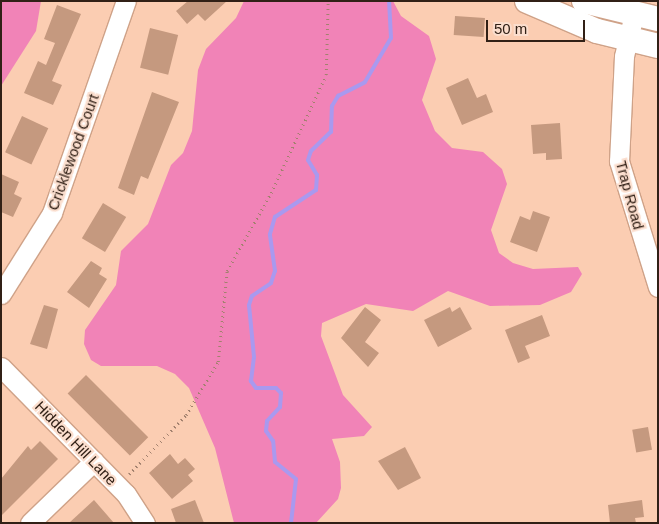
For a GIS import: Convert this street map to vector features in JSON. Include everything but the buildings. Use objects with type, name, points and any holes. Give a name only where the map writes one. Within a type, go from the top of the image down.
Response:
[{"type":"main road","points":[[527,1],[628,40],[658,46]]},
{"type":"main road","points":[[584,1],[658,19]]},
{"type":"street","name":"Cricklewood Court","points":[[1,294],[52,213],[126,1]]},
{"type":"street","name":"Trap Road","points":[[634,14],[628,40],[619,161],[658,287]]},
{"type":"street","name":"Hidden Hill Lane","points":[[1,367],[126,494],[145,523]]},
{"type":"street","points":[[30,523],[94,461]]},
{"type":"path","points":[[129,474],[186,415],[218,362],[227,271],[271,193],[326,75],[328,1]]},
{"type":"shaded area","points":[[1,1],[41,1],[36,31],[1,86]]},
{"type":"shaded area","points":[[244,1],[393,1],[401,16],[429,36],[436,59],[422,100],[435,131],[452,148],[483,152],[502,169],[507,184],[491,230],[499,253],[513,263],[533,269],[578,267],[582,274],[571,292],[540,305],[490,306],[448,291],[413,311],[366,304],[322,323],[321,336],[343,395],[372,427],[364,436],[332,439],[340,462],[341,488],[338,499],[316,523],[234,523],[215,448],[189,388],[175,374],[157,366],[101,366],[91,360],[84,344],[85,330],[116,285],[121,251],[148,224],[171,165],[183,153],[192,131],[198,70],[206,49],[236,18]]},
{"type":"waterway","points":[[291,523],[296,479],[275,462],[273,441],[266,431],[267,421],[280,407],[281,393],[276,388],[256,388],[251,381],[254,357],[249,305],[252,296],[271,283],[275,271],[270,234],[275,217],[316,190],[317,175],[308,160],[311,151],[331,132],[332,106],[338,96],[365,82],[391,38],[389,1]]}]
